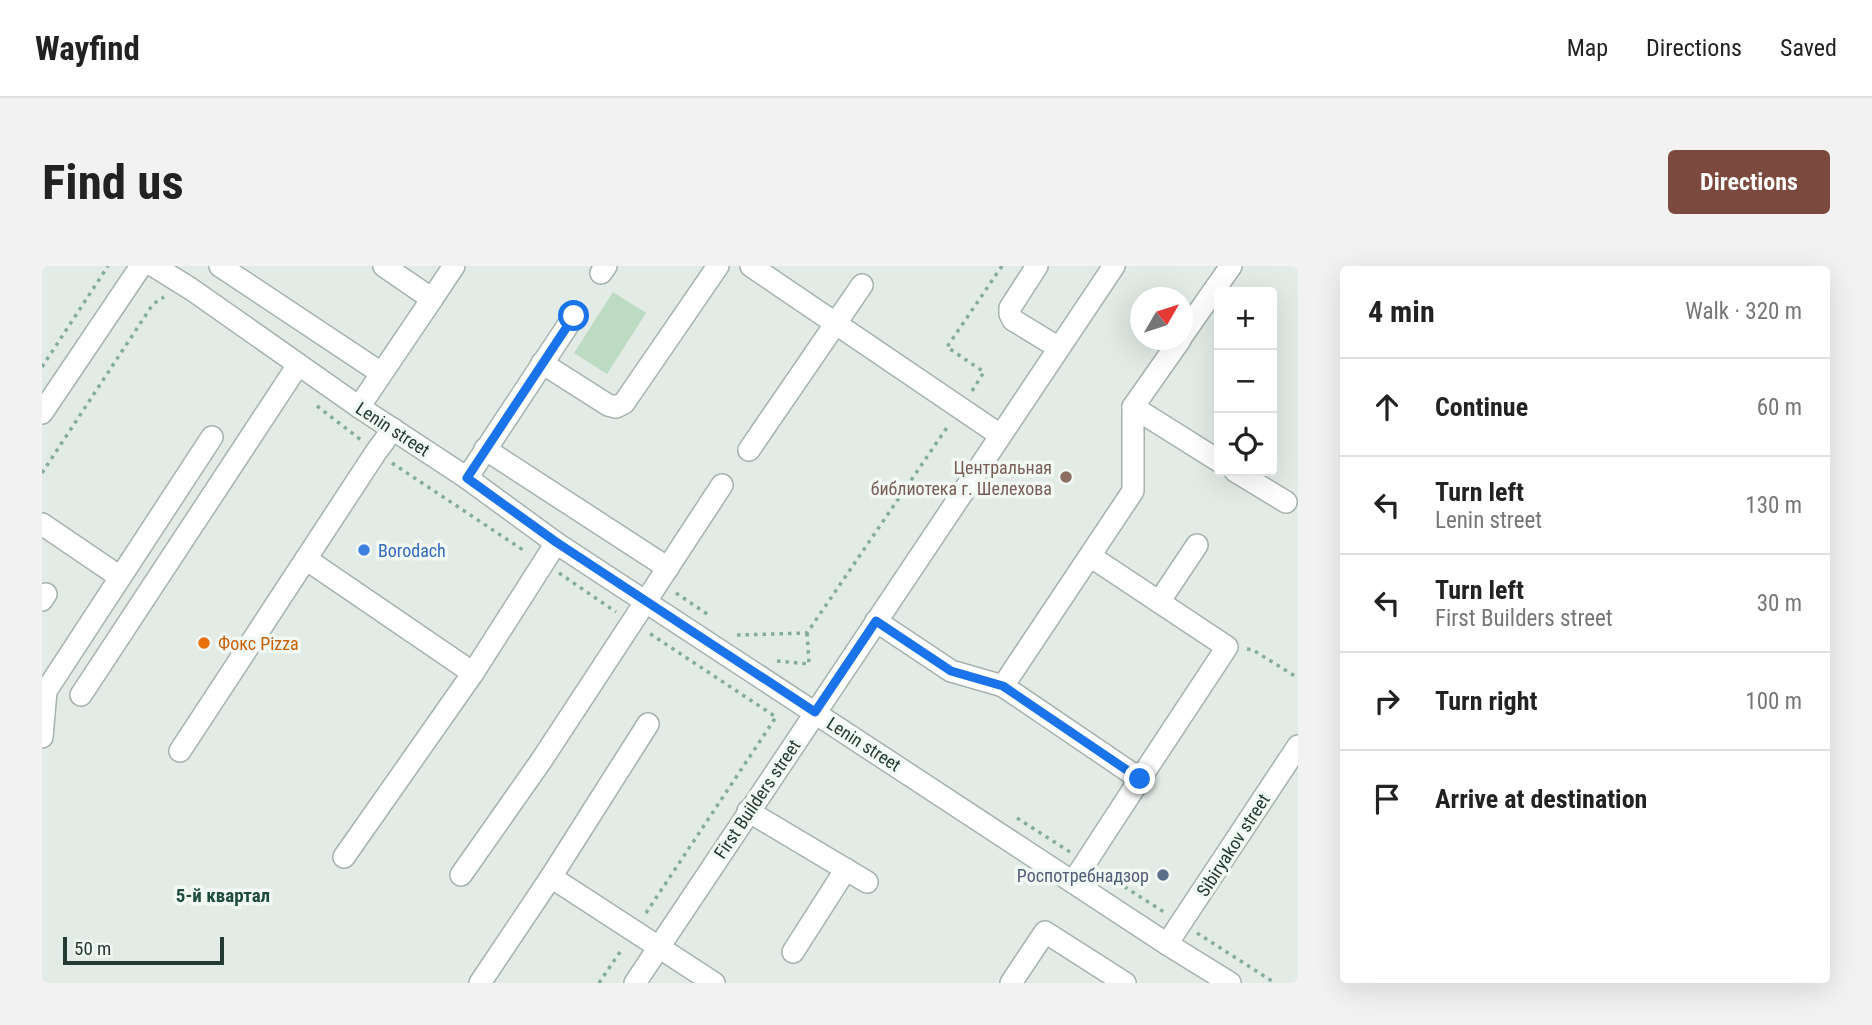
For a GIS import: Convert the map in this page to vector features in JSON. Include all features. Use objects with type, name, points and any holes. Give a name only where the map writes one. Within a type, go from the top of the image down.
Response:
[{"type":"street","points":[[42,413],[141,266]]},
{"type":"street","name":"Lenin street","points":[[155,266],[467,478],[556,542],[1230,983]]},
{"type":"street","points":[[220,266],[381,373]]},
{"type":"street","points":[[384,266],[432,299]]},
{"type":"street","points":[[359,407],[454,266]]},
{"type":"street","points":[[542,363],[608,405],[616,407],[624,403],[718,266]]},
{"type":"street","points":[[751,266],[1000,435]]},
{"type":"street","points":[[1037,266],[1010,308],[1010,314],[1013,320],[1059,348]]},
{"type":"street","name":"First Builders street","points":[[635,983],[1114,266]]},
{"type":"street","points":[[1193,321],[1231,266]]},
{"type":"street","points":[[749,450],[862,285]]},
{"type":"street","points":[[467,478],[574,316]]},
{"type":"street","points":[[1003,686],[1133,491],[1133,407],[1173,350]]},
{"type":"street","points":[[81,695],[298,365]]},
{"type":"street","points":[[1133,407],[1214,458]]},
{"type":"street","points":[[180,751],[393,429]]},
{"type":"street","points":[[42,737],[44,693],[212,438]]},
{"type":"street","points":[[485,449],[668,568]]},
{"type":"street","points":[[1243,476],[1286,502]]},
{"type":"street","points":[[461,875],[541,761],[722,485]]},
{"type":"street","points":[[42,524],[120,577]]},
{"type":"street","points":[[344,857],[473,673],[556,542]]},
{"type":"street","points":[[1159,602],[1197,545]]},
{"type":"street","points":[[1073,882],[1227,647],[1090,556]]},
{"type":"street","points":[[306,559],[473,673]]},
{"type":"street","points":[[876,621],[951,671],[1003,686],[1140,779]]},
{"type":"street","points":[[480,983],[648,724]]},
{"type":"street","name":"Sibiryakov street","points":[[1167,944],[1298,746]]},
{"type":"street","points":[[748,811],[867,882]]},
{"type":"street","points":[[793,952],[846,869]]},
{"type":"street","points":[[551,877],[714,983]]},
{"type":"street","points":[[1011,983],[1045,932],[1125,983]]},
{"type":"path","points":[[42,367],[108,266]]},
{"type":"path","points":[[778,662],[809,664],[807,633],[984,372],[947,347],[1002,266]]},
{"type":"path","points":[[42,473],[153,304],[163,297],[172,299]]},
{"type":"path","points":[[317,405],[376,452],[776,717],[600,983]]},
{"type":"path","points":[[737,635],[807,633]]},
{"type":"path","points":[[1227,647],[1253,650],[1298,678]]},
{"type":"green space","points":[[613,292],[646,313],[607,374],[574,353]]},
{"type":"place","name":"Центральная библиотека г. Шелехова","points":[[1066,477]]},
{"type":"place","name":"Borodach","points":[[364,550]]},
{"type":"place","name":"Фокс Pizza","points":[[204,643]]},
{"type":"place","name":"Роспотребнадзор","points":[[1163,875]]},
{"type":"district","name":"5-й квартал","points":[[223,895]]},
{"type":"route","points":[[574,316],[467,478],[556,542],[815,712],[876,621],[951,671],[1003,686],[1140,779]]}]
